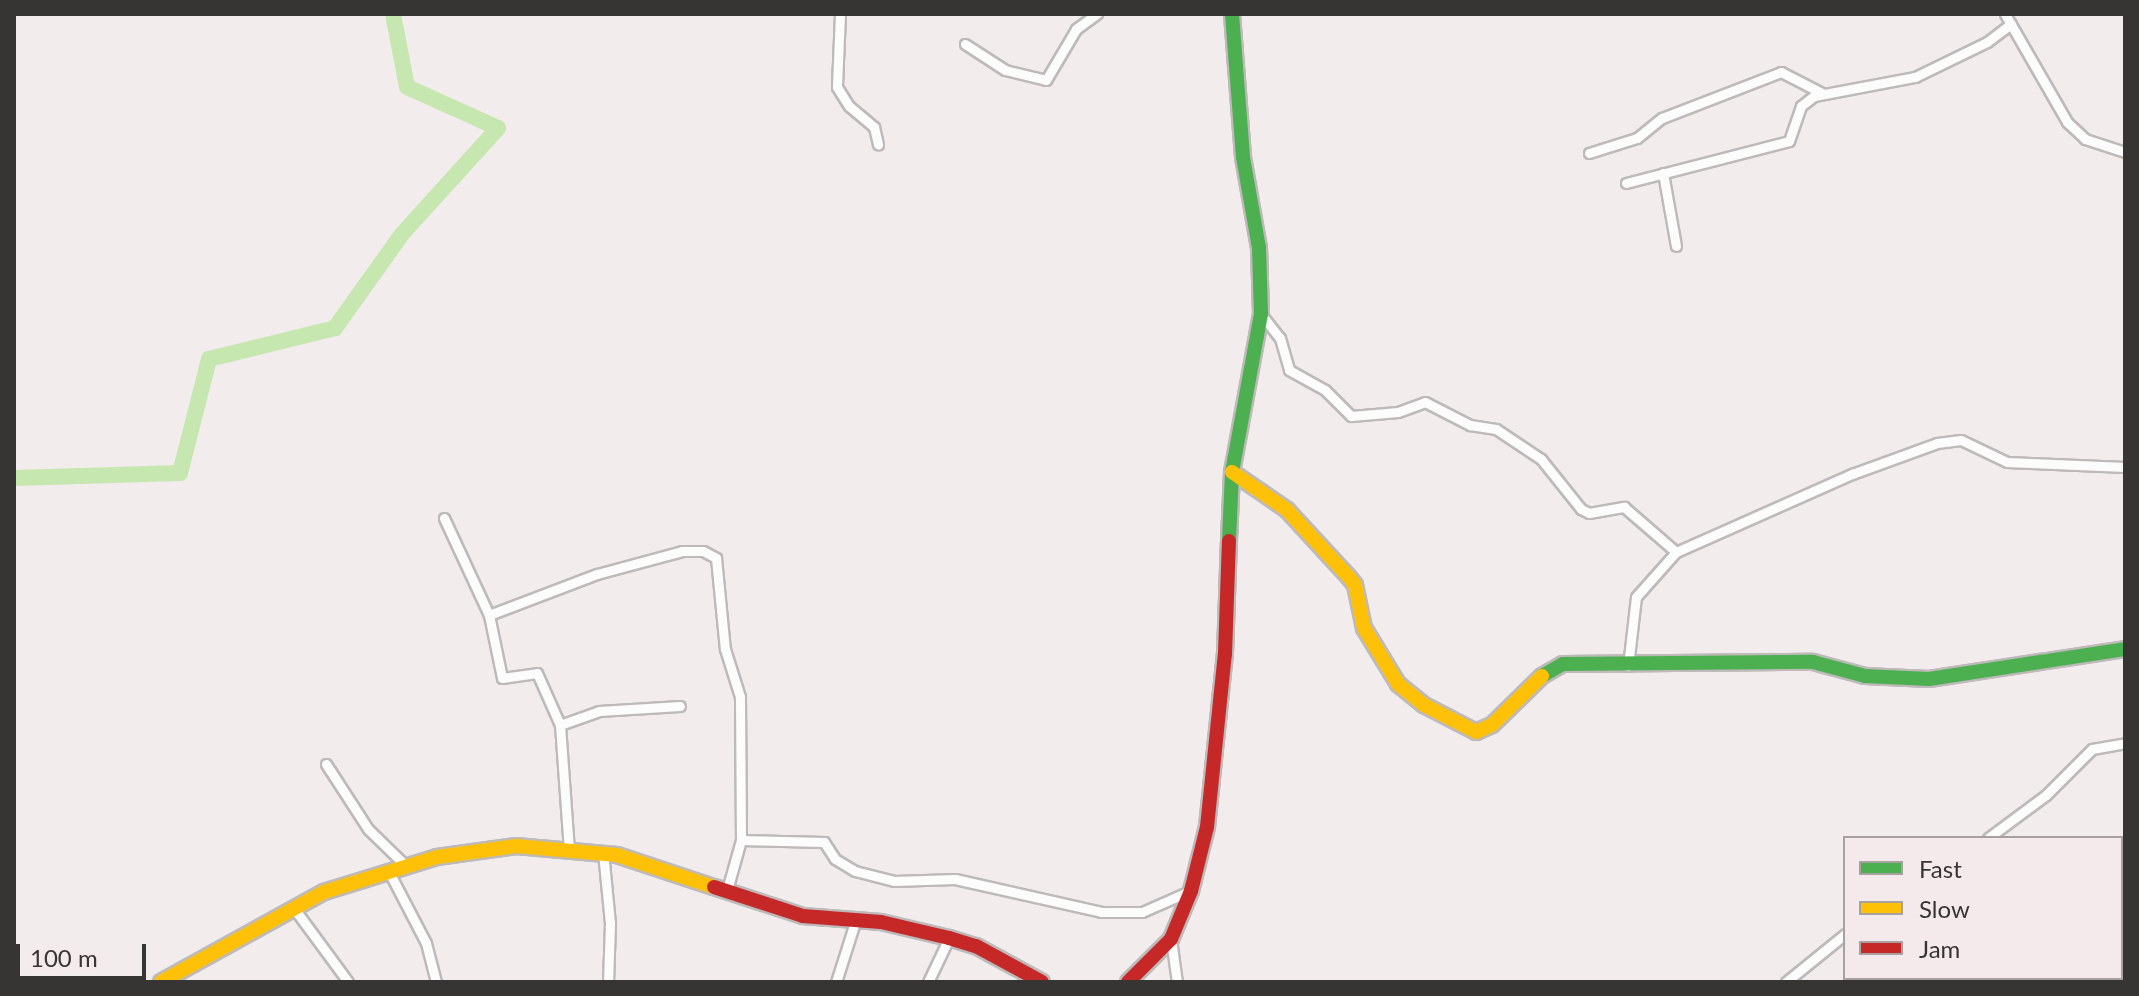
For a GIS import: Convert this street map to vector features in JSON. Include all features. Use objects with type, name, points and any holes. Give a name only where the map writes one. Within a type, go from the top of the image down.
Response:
[{"type":"street","points":[[840,14],[837,87],[849,106],[874,127],[878,145]]},
{"type":"street","points":[[965,44],[1005,70],[1046,80],[1076,29],[1097,14]]},
{"type":"street","points":[[1128,982],[1171,939],[1191,891],[1207,827],[1225,654],[1232,472],[1261,314],[1259,248],[1243,157],[1232,14]]},
{"type":"street","points":[[2005,14],[2067,122],[2085,139],[2125,152]]},
{"type":"street","points":[[1626,183],[1789,141],[1804,102],[1825,94],[1915,77],[1987,42],[2011,24]]},
{"type":"street","points":[[1589,153],[1637,138],[1662,118],[1781,72],[1825,94]]},
{"type":"street","points":[[1663,173],[1676,246]]},
{"type":"street","points":[[1261,314],[1280,338],[1289,370],[1325,390],[1351,416],[1398,412],[1425,402],[1470,425],[1496,429],[1541,459],[1581,509],[1589,513],[1624,507],[1676,552]]},
{"type":"street","points":[[1628,666],[1636,597],[1676,552],[1852,474],[1937,443],[1961,440],[2007,462],[2125,467]]},
{"type":"street","points":[[1232,472],[1287,510],[1348,576],[1355,585],[1364,628],[1398,684],[1467,729],[1486,729],[1551,668],[1813,662],[1865,676],[1929,679],[2125,649]]},
{"type":"street","points":[[444,518],[489,615],[502,678],[537,673],[560,725],[569,850]]},
{"type":"street","points":[[489,615],[597,574],[682,551],[703,551],[716,558],[725,649],[740,697],[741,840],[727,890]]},
{"type":"street","points":[[560,725],[599,711],[680,706]]},
{"type":"street","points":[[1991,836],[2046,795],[2092,749],[2125,743]]},
{"type":"street","points":[[326,764],[368,829],[405,865]]},
{"type":"street","points":[[741,840],[824,842],[835,859],[855,871],[894,881],[955,879],[1101,912],[1142,912],[1191,891]]},
{"type":"street","points":[[161,982],[293,907],[388,870],[516,846],[603,852],[803,916],[856,919],[949,938],[976,946],[1042,982]]},
{"type":"street","points":[[603,852],[610,923],[608,982]]},
{"type":"street","points":[[388,870],[426,943],[436,982]]},
{"type":"street","points":[[293,907],[348,982]]},
{"type":"street","points":[[836,982],[856,919]]},
{"type":"street","points":[[1786,982],[1843,936]]},
{"type":"street","points":[[928,982],[949,938]]},
{"type":"street","points":[[1171,939],[1177,982]]},
{"type":"waterway","points":[[14,478],[180,473],[209,359],[335,328],[402,234],[498,128],[407,87],[393,14]]},
{"type":"traffic: fast","points":[[1229,541],[1232,472],[1261,314],[1259,248],[1243,157],[1232,14]]},
{"type":"traffic: fast","points":[[1542,676],[1563,664],[1813,662],[1865,676],[1929,679],[2125,649]]},
{"type":"traffic: slow","points":[[1232,472],[1287,510],[1348,576],[1355,585],[1364,628],[1398,684],[1424,705],[1476,732],[1492,725],[1542,676]]},
{"type":"traffic: slow","points":[[161,982],[324,892],[437,857],[516,846],[617,855],[714,887]]},
{"type":"traffic: jam","points":[[1128,982],[1171,939],[1191,891],[1207,827],[1225,654],[1229,541]]},
{"type":"traffic: jam","points":[[714,887],[803,916],[881,922],[949,938],[976,946],[1042,982]]}]
